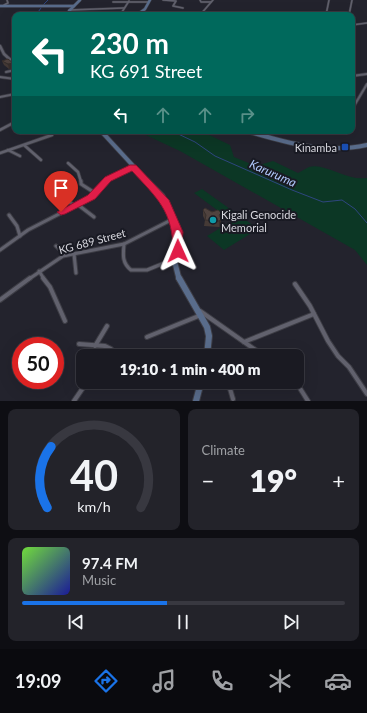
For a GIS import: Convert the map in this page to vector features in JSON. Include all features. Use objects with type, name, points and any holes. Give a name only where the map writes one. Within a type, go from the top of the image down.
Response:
[{"type":"main road","points":[[70,10],[80,0]]},
{"type":"main road","points":[[141,12],[145,9],[149,1]]},
{"type":"main road","points":[[0,6],[74,6]]},
{"type":"main road","points":[[104,134],[133,167],[162,196],[178,232],[179,245],[174,259],[179,278],[200,312],[209,336],[208,349]]},
{"type":"main road","points":[[259,134],[310,147],[343,149],[367,145]]},
{"type":"main road","points":[[196,401],[199,389]]},
{"type":"street","points":[[4,5],[8,3],[7,0]]},
{"type":"street","points":[[164,0],[175,1],[173,6],[183,8]]},
{"type":"street","points":[[200,0],[201,2],[211,2]]},
{"type":"street","points":[[203,12],[213,0]]},
{"type":"street","points":[[327,12],[329,0]]},
{"type":"street","points":[[350,12],[352,0]]},
{"type":"street","points":[[122,12],[129,1]]},
{"type":"street","points":[[113,2],[149,1]]},
{"type":"street","points":[[70,10],[124,8]]},
{"type":"street","points":[[355,25],[367,23]]},
{"type":"street","points":[[0,46],[4,54],[12,61]]},
{"type":"street","points":[[0,53],[4,54]]},
{"type":"street","points":[[6,72],[12,71]]},
{"type":"street","points":[[355,76],[367,74]]},
{"type":"street","points":[[0,78],[12,79]]},
{"type":"street","points":[[355,104],[367,84]]},
{"type":"street","points":[[0,97],[12,95]]},
{"type":"street","points":[[0,130],[12,124]]},
{"type":"street","points":[[0,153],[52,135]]},
{"type":"street","points":[[24,145],[41,160]]},
{"type":"street","points":[[8,150],[20,156]]},
{"type":"street","points":[[68,163],[79,172],[82,178],[81,184],[95,193]]},
{"type":"street","points":[[0,250],[20,236],[95,193],[108,179],[133,167]]},
{"type":"street","points":[[49,184],[75,205],[94,217]]},
{"type":"street","points":[[9,215],[17,226],[20,236]]},
{"type":"street","name":"KG 689 Street","points":[[0,300],[39,271],[66,255],[124,244],[173,219]]},
{"type":"street","points":[[124,244],[122,261],[124,265],[134,270],[142,271],[156,268],[174,259]]},
{"type":"street","points":[[56,246],[66,255]]},
{"type":"street","points":[[74,254],[76,273]]},
{"type":"street","points":[[39,271],[50,287],[65,321]]},
{"type":"street","points":[[295,284],[314,314],[328,341],[338,356],[349,367],[367,394]]},
{"type":"street","points":[[147,337],[200,312],[254,349]]},
{"type":"street","points":[[244,342],[314,314]]},
{"type":"street","points":[[95,346],[106,326]]},
{"type":"street","points":[[79,344],[105,346],[112,349]]},
{"type":"street","points":[[74,401],[82,389]]},
{"type":"street","points":[[231,389],[233,398]]},
{"type":"street","points":[[300,389],[308,401]]},
{"type":"green space","points":[[143,134],[207,134],[230,145],[234,157],[256,166],[273,161],[298,173],[309,167],[315,166],[351,177],[367,178],[367,265],[355,250],[180,151]]},
{"type":"green space","points":[[202,189],[258,229],[224,250],[207,236],[232,221],[194,193]]},
{"type":"building","points":[[8,59],[12,63],[8,64],[2,61]]},
{"type":"building","points":[[205,208],[212,212],[218,210],[221,213],[219,215],[221,219],[219,221],[205,220],[206,215],[203,210]]},
{"type":"waterway","name":"Karuruma","points":[[43,5],[48,0]]},
{"type":"waterway","name":"Karuruma","points":[[38,12],[41,8]]},
{"type":"waterway","name":"Karuruma","points":[[178,134],[195,142],[215,156],[292,190],[323,202],[342,200],[355,209],[367,223]]},
{"type":"place","name":"Kinamba","points":[[345,147]]},
{"type":"place","name":"Kigali Genocide Memorial","points":[[213,220]]},
{"type":"route","points":[[61,212],[92,197],[108,179],[133,167],[165,200],[178,232],[178,251]]}]
